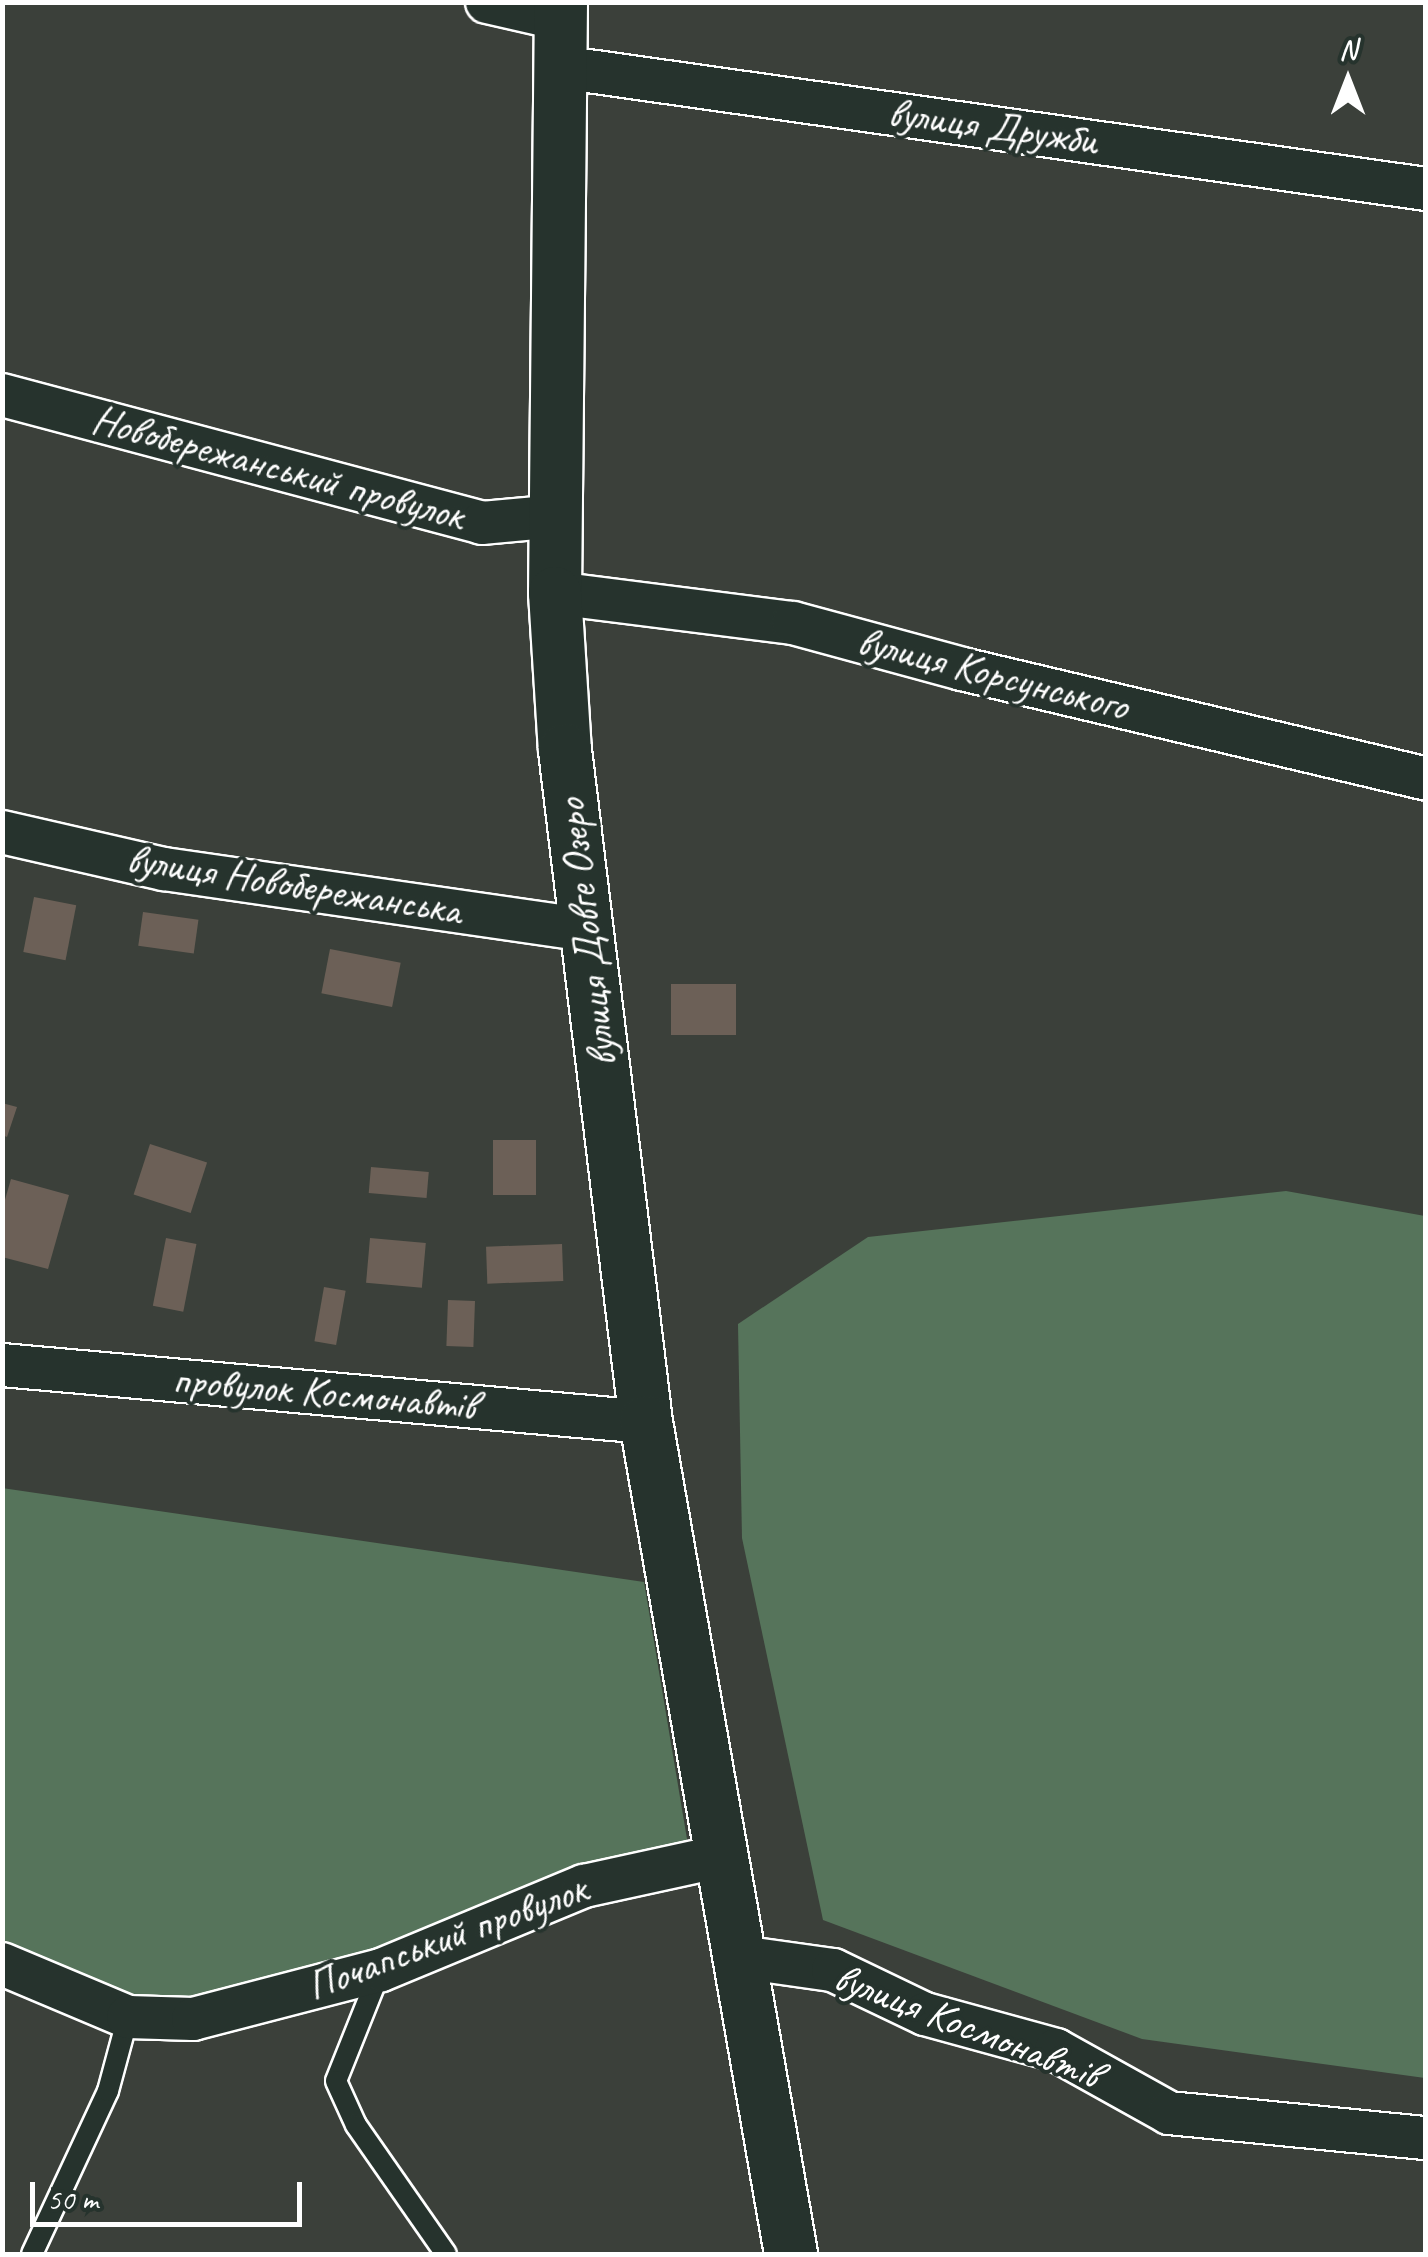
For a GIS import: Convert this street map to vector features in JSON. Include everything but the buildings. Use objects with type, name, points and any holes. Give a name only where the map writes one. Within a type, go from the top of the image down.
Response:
[{"type":"street","name":"вулиця Дружби","points":[[486,2],[561,30],[1426,190]]},
{"type":"street","name":"вулиця Довге Озеро","points":[[561,30],[556,593],[565,750],[646,1422],[722,1856]]},
{"type":"street","name":"Новобережанський провулок","points":[[2,395],[482,523],[557,516]]},
{"type":"street","name":"вулиця Корсунського","points":[[556,593],[793,623],[962,668],[1426,779]]},
{"type":"street","name":"вулиця Новобережанська","points":[[2,832],[164,868],[587,930]]},
{"type":"street","name":"провулок Космонавтів","points":[[2,1364],[646,1422]]},
{"type":"street","points":[[722,1856],[791,2254]]},
{"type":"street","name":"Почапський провулок","points":[[2,1964],[128,2017],[192,2019],[381,1970],[584,1886],[722,1856]]},
{"type":"street","name":"вулиця Космонавтів","points":[[740,1957],[833,1970],[926,2014],[1056,2050],[1169,2113],[1426,2138]]},
{"type":"lane","points":[[381,1970],[336,2081],[356,2126],[446,2254]]},
{"type":"lane","points":[[32,2254],[108,2091],[128,2017]]},
{"type":"green space","points":[[1286,1191],[1425,1216],[1425,2078],[1142,2039],[823,1920],[742,1538],[738,1324],[868,1237]]},
{"type":"green space","points":[[2,1488],[644,1582],[691,1863],[193,2019],[3,1964]]}]
